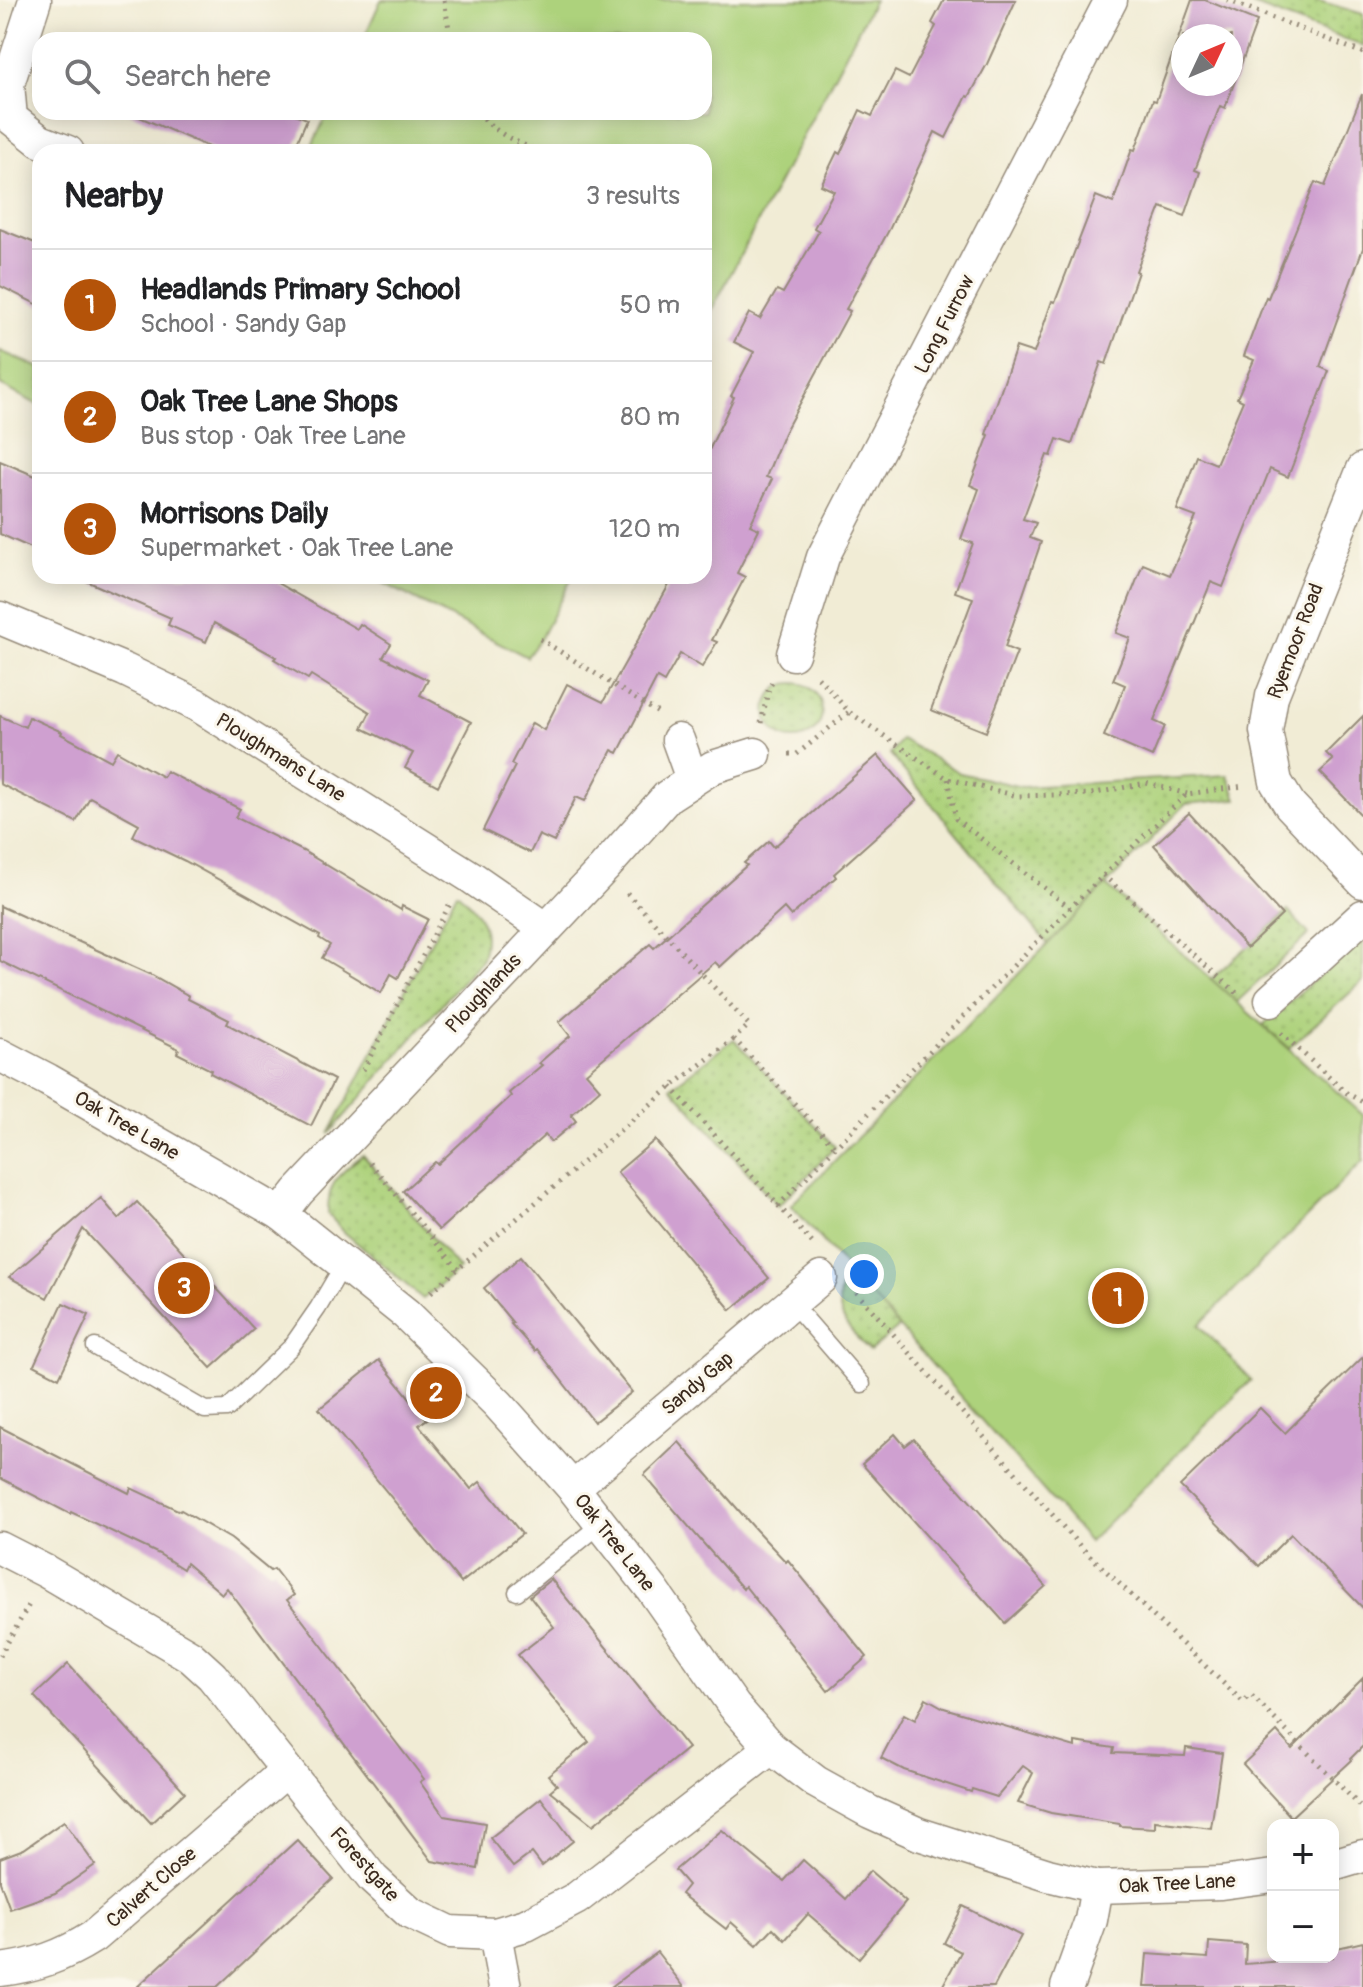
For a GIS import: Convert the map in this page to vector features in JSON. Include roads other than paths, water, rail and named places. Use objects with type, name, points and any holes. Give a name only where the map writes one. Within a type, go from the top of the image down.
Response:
[{"type":"street","points":[[35,0],[8,84],[11,118],[48,144]]},
{"type":"street","name":"Long Furrow","points":[[793,654],[823,557],[1111,0]]},
{"type":"street","name":"Ryemoor Road","points":[[1363,469],[1272,696],[1266,731],[1276,782],[1290,805],[1363,882]]},
{"type":"street","name":"Ploughmans Lane","points":[[0,618],[125,670],[199,706],[471,877],[545,928]]},
{"type":"street","points":[[678,740],[692,779]]},
{"type":"street","name":"Ploughlands","points":[[281,1214],[298,1192],[668,796],[713,767],[755,754]]},
{"type":"street","points":[[1258,1000],[1363,916]]},
{"type":"street","name":"Oak Tree Lane","points":[[0,1055],[281,1214],[406,1314],[498,1404],[573,1488],[652,1589],[734,1706],[771,1748],[816,1782],[870,1812],[919,1834],[1048,1875],[1097,1887],[1221,1883],[1267,1877]]},
{"type":"street","name":"Sandy Gap","points":[[573,1488],[792,1303],[827,1267]]},
{"type":"street","name":"Forestgate","points":[[0,1548],[190,1656],[212,1676],[373,1879],[410,1913],[450,1932],[495,1934],[526,1925],[577,1898],[771,1748]]},
{"type":"street","name":"Calvert Close","points":[[0,1970],[28,1967],[63,1955],[93,1937],[286,1771]]},
{"type":"street","points":[[1339,1863],[1363,1856]]},
{"type":"street","points":[[1067,1987],[1091,1920],[1097,1887]]},
{"type":"street","points":[[495,1934],[505,1987]]},
{"type":"lane","points":[[95,1347],[205,1410],[227,1409],[291,1347],[344,1264]]},
{"type":"lane","points":[[792,1303],[862,1384]]},
{"type":"lane","points":[[517,1592],[601,1524]]},
{"type":"place","name":"Morrisons Daily","points":[[184,1288]]},
{"type":"place","name":"Headlands Primary School","points":[[1118,1298]]},
{"type":"place","name":"Oak Tree Lane Shops","points":[[436,1393]]}]
